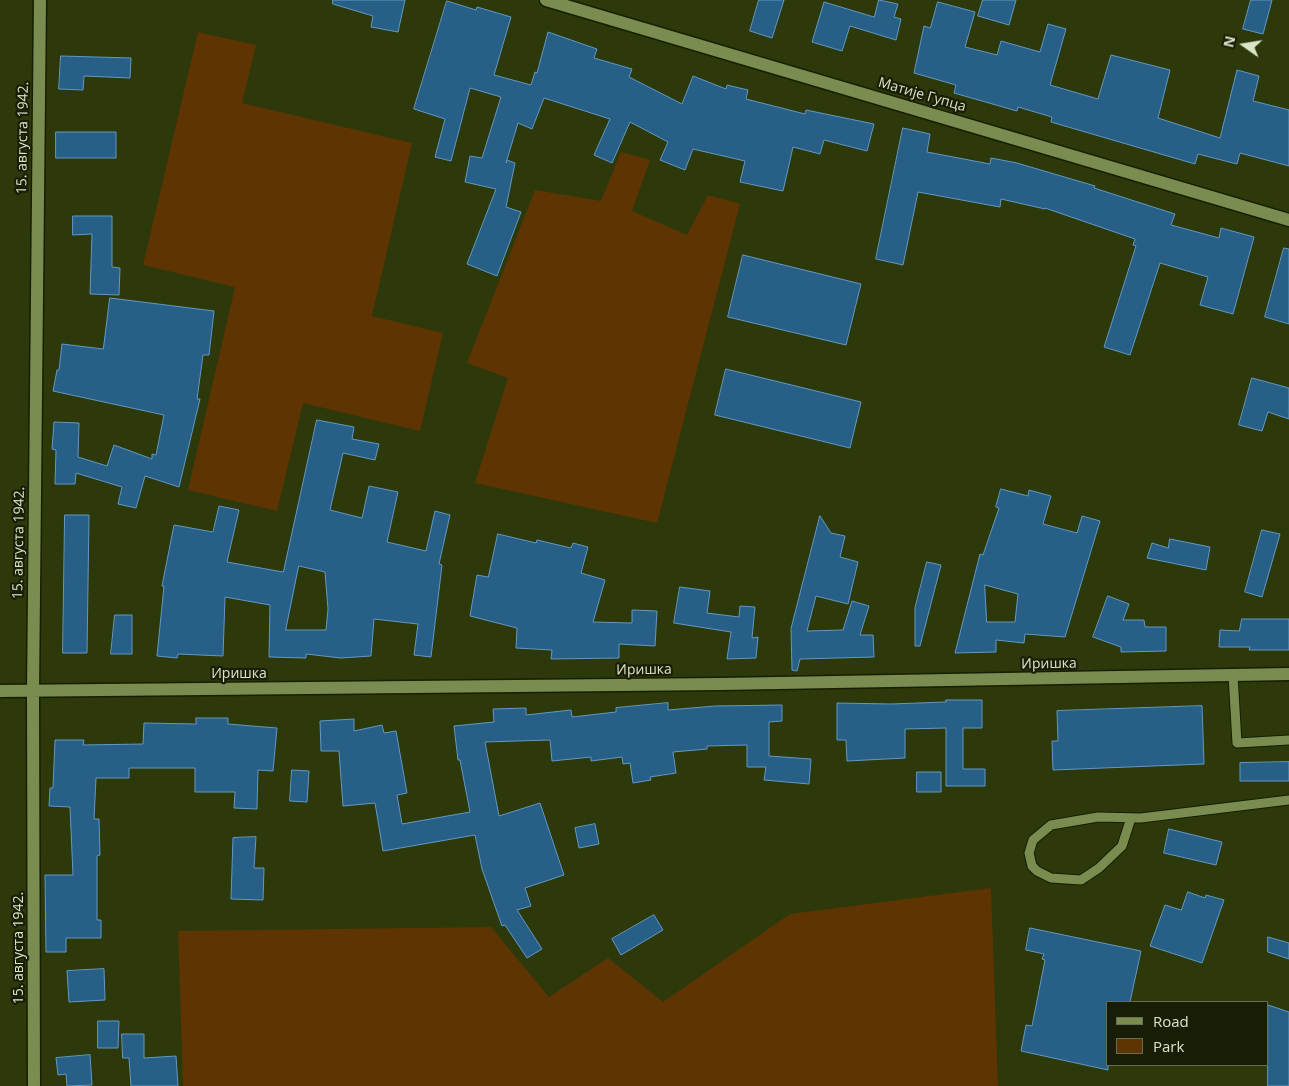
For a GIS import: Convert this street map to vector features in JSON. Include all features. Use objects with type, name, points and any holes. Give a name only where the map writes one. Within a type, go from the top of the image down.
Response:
[{"type":"street","name":"15. августа 1942.","points":[[34,1086],[32,691],[40,0]]},
{"type":"street","name":"Матије Гупца","points":[[546,0],[1289,220]]},
{"type":"street","name":"Иришка","points":[[0,691],[721,684],[1289,674]]},
{"type":"lane","points":[[1233,675],[1237,743],[1289,740]]},
{"type":"lane","points":[[1131,818],[1122,846],[1099,868],[1081,880],[1051,878],[1037,871],[1032,866],[1028,853],[1033,840],[1051,825],[1098,818],[1131,818],[1289,800]]},
{"type":"green space","points":[[198,32],[256,45],[242,103],[412,143],[372,316],[443,333],[420,431],[303,403],[277,511],[188,490],[235,287],[143,265]]},
{"type":"green space","points":[[621,152],[650,160],[632,211],[687,235],[708,195],[740,204],[657,523],[475,483],[508,378],[467,363],[535,190],[601,201]]},
{"type":"green space","points":[[991,888],[998,1086],[183,1086],[178,931],[491,927],[549,997],[608,958],[663,1002],[790,914]]},
{"type":"building","points":[[333,0],[405,0],[398,32],[371,27],[373,16],[333,4]]},
{"type":"building","points":[[759,0],[784,0],[772,38],[750,31]]},
{"type":"building","points":[[879,0],[898,4],[894,17],[901,19],[896,40],[850,26],[842,51],[812,42],[824,2],[874,17]]},
{"type":"building","points":[[983,0],[1016,0],[1009,25],[978,16]]},
{"type":"building","points":[[1251,0],[1272,0],[1263,34],[1243,29]]},
{"type":"building","points":[[447,1],[476,10],[477,7],[511,17],[494,75],[531,85],[535,72],[537,73],[548,32],[597,49],[594,58],[632,69],[629,77],[682,104],[693,76],[726,89],[727,85],[748,90],[746,99],[805,114],[806,110],[874,124],[867,151],[824,140],[820,154],[793,147],[783,191],[740,182],[745,161],[693,149],[685,170],[660,160],[668,142],[630,122],[612,163],[594,155],[610,119],[544,98],[532,129],[518,123],[506,163],[507,160],[515,163],[506,207],[521,212],[497,276],[467,264],[496,189],[465,182],[470,156],[482,158],[501,97],[470,88],[451,161],[435,157],[445,119],[414,109]]},
{"type":"building","points":[[938,2],[975,12],[965,47],[997,55],[1001,41],[1040,52],[1048,24],[1066,29],[1050,85],[1098,99],[1111,55],[1170,70],[1158,118],[1220,138],[1237,70],[1259,76],[1253,101],[1289,110],[1289,166],[1240,153],[1237,164],[1198,154],[1195,164],[1051,122],[1052,117],[1018,107],[1017,111],[954,93],[956,85],[914,73],[924,26],[930,28]]},
{"type":"building","points":[[61,56],[131,58],[130,78],[84,76],[83,90],[59,89]]},
{"type":"building","points":[[903,128],[930,134],[927,152],[990,164],[991,158],[1017,163],[1095,186],[1094,188],[1175,214],[1171,225],[1219,238],[1221,228],[1254,237],[1233,314],[1200,305],[1208,277],[1160,263],[1130,355],[1104,347],[1136,246],[1133,245],[1135,239],[1045,208],[1001,199],[1000,207],[918,192],[903,265],[876,259]]},
{"type":"building","points":[[56,132],[116,132],[116,158],[56,158]]},
{"type":"building","points":[[73,216],[112,216],[112,267],[120,268],[119,295],[90,294],[92,234],[73,235]]},
{"type":"building","points":[[1284,248],[1289,249],[1289,324],[1265,317]]},
{"type":"building","points":[[743,255],[861,284],[846,345],[728,317]]},
{"type":"building","points":[[110,298],[214,311],[209,355],[203,355],[197,399],[200,399],[179,487],[145,476],[136,508],[118,504],[122,487],[76,473],[75,484],[55,484],[56,450],[52,449],[54,422],[79,423],[78,457],[107,466],[114,445],[152,459],[152,454],[156,455],[164,415],[53,391],[57,370],[59,370],[62,344],[103,349]]},
{"type":"building","points":[[726,369],[861,402],[850,448],[715,415]]},
{"type":"building","points":[[1252,378],[1289,388],[1289,419],[1268,412],[1262,431],[1239,425]]},
{"type":"building","points":[[317,420],[354,427],[352,439],[379,444],[375,460],[343,453],[330,510],[362,518],[369,486],[398,492],[387,542],[426,551],[435,511],[450,515],[439,564],[442,565],[431,657],[414,655],[418,624],[374,619],[371,656],[341,658],[306,654],[306,658],[269,657],[270,605],[225,597],[223,656],[178,654],[177,658],[157,656],[164,586],[162,586],[174,525],[213,532],[219,506],[239,510],[227,562],[283,572]],"holes":[[[299,566],[325,572],[328,609],[326,630],[286,630]]]},
{"type":"building","points":[[1001,489],[1028,496],[1029,490],[1051,496],[1043,524],[1077,533],[1082,516],[1100,521],[1065,637],[1025,634],[1024,643],[996,640],[996,652],[955,653],[980,554],[983,555],[999,508],[996,507]],"holes":[[[985,585],[1018,594],[1015,622],[987,622]]]},
{"type":"building","points":[[65,515],[89,515],[87,653],[63,653]]},
{"type":"building","points":[[820,516],[831,533],[845,536],[840,557],[858,562],[848,604],[816,596],[807,631],[843,630],[852,601],[869,606],[860,635],[873,635],[874,657],[800,659],[797,671],[792,670],[791,629]]},
{"type":"building","points":[[1262,530],[1280,534],[1262,597],[1245,592]]},
{"type":"building","points":[[498,534],[536,543],[537,540],[571,548],[573,543],[588,547],[581,573],[605,580],[593,622],[632,623],[632,610],[657,611],[655,646],[619,644],[619,658],[551,659],[552,650],[516,648],[517,628],[470,616],[477,575],[488,577]]},
{"type":"building","points":[[1170,539],[1210,547],[1206,570],[1147,558],[1152,543],[1168,548]]},
{"type":"building","points":[[927,562],[941,565],[920,646],[915,646],[915,608]]},
{"type":"building","points":[[680,587],[710,591],[707,613],[739,617],[740,606],[755,607],[752,638],[758,637],[756,658],[727,659],[731,632],[674,623]]},
{"type":"building","points":[[1108,596],[1129,604],[1123,620],[1144,620],[1145,627],[1166,627],[1166,651],[1121,652],[1121,647],[1093,637]]},
{"type":"building","points":[[115,615],[132,615],[132,654],[111,654]]},
{"type":"building","points":[[1242,619],[1289,619],[1289,650],[1249,650],[1250,647],[1219,647],[1220,630],[1239,631]]},
{"type":"building","points":[[946,700],[982,700],[982,728],[963,728],[963,769],[985,769],[985,786],[946,786],[946,728],[905,729],[905,758],[847,761],[846,740],[837,740],[837,703],[891,704],[946,702]]},
{"type":"building","points":[[668,703],[668,710],[715,706],[782,705],[782,721],[769,722],[769,756],[811,759],[809,784],[764,780],[766,767],[747,767],[747,745],[707,746],[707,749],[673,752],[676,773],[650,777],[651,780],[633,783],[630,763],[623,764],[622,757],[591,761],[591,757],[552,761],[550,740],[485,742],[499,816],[540,803],[564,875],[525,888],[531,906],[517,910],[542,949],[527,958],[505,925],[502,926],[482,869],[475,835],[383,851],[375,803],[343,806],[339,751],[321,751],[320,721],[354,719],[354,731],[382,725],[384,733],[396,731],[407,793],[397,795],[402,824],[470,812],[460,760],[458,760],[454,726],[494,722],[493,709],[526,708],[526,715],[571,710],[572,717],[616,712],[616,708]]},
{"type":"building","points":[[1202,706],[1204,764],[1053,770],[1052,741],[1058,741],[1057,711]]},
{"type":"building","points":[[196,718],[228,718],[228,724],[277,728],[273,771],[258,770],[257,809],[234,808],[235,792],[195,792],[195,768],[129,768],[129,778],[96,778],[94,819],[99,819],[100,855],[97,856],[97,920],[101,920],[101,938],[66,938],[66,952],[46,952],[45,875],[73,875],[70,807],[49,806],[50,788],[53,788],[55,740],[84,740],[83,745],[143,744],[144,723],[196,724]]},
{"type":"building","points":[[1289,762],[1289,781],[1240,781],[1240,763]]},
{"type":"building","points":[[292,770],[309,771],[307,802],[290,801]]},
{"type":"building","points":[[917,772],[941,772],[941,792],[917,792]]},
{"type":"building","points":[[595,824],[599,844],[579,848],[575,828]]},
{"type":"building","points":[[1169,829],[1222,842],[1216,865],[1164,853]]},
{"type":"building","points":[[256,837],[254,868],[264,868],[263,900],[231,899],[233,838]]},
{"type":"building","points":[[1188,892],[1205,898],[1206,895],[1224,900],[1202,963],[1150,946],[1165,905],[1181,910]]},
{"type":"building","points":[[654,915],[663,930],[621,955],[612,939]]},
{"type":"building","points":[[1030,928],[1141,951],[1130,1001],[1106,1001],[1106,1066],[1108,1066],[1108,1070],[1021,1051],[1026,1025],[1032,1026],[1045,960],[1042,959],[1044,954],[1026,950]]},
{"type":"building","points":[[1268,937],[1289,943],[1289,959],[1268,952]]},
{"type":"building","points":[[104,969],[105,1000],[69,1002],[67,971]]},
{"type":"building","points":[[1269,1005],[1289,1012],[1289,1086],[1268,1086]]},
{"type":"building","points":[[98,1021],[119,1021],[118,1048],[98,1048]]},
{"type":"building","points":[[122,1034],[144,1034],[144,1058],[176,1056],[178,1086],[131,1086],[129,1058],[123,1058]]},
{"type":"building","points":[[90,1055],[92,1085],[67,1086],[66,1074],[58,1075],[56,1058]]}]
